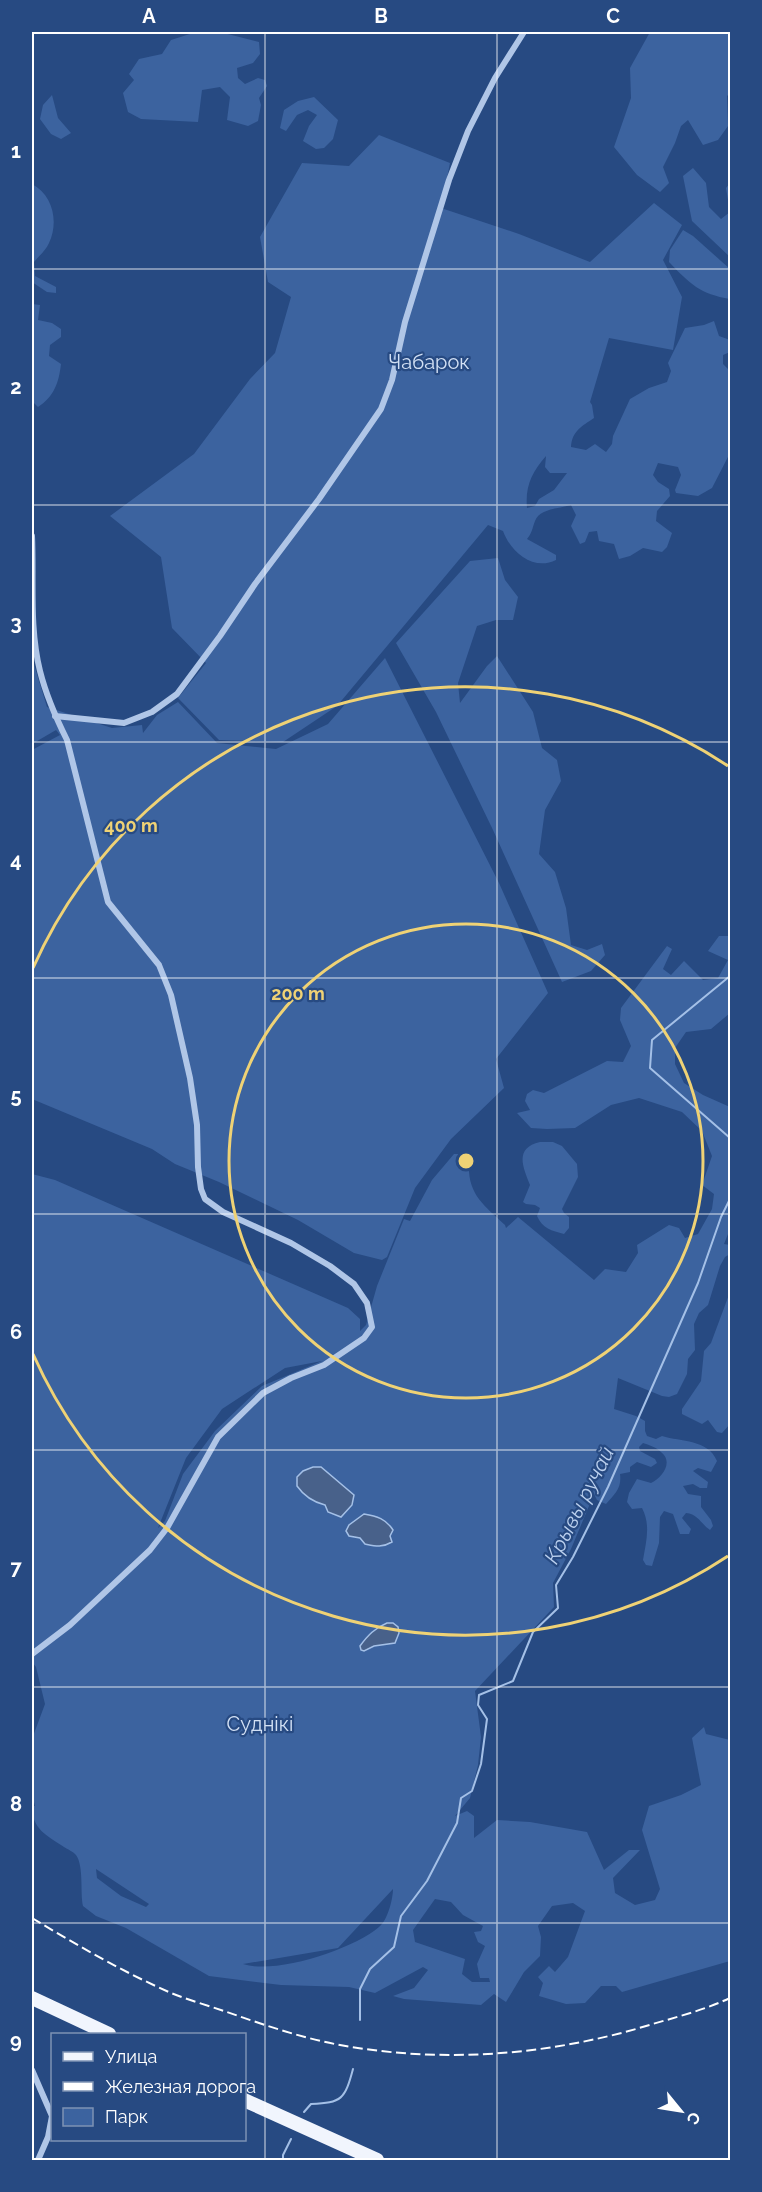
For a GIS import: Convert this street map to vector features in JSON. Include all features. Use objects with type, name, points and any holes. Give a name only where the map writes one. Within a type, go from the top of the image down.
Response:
[{"type":"main road","points":[[32,1998],[107,2033]]},
{"type":"main road","points":[[246,2101],[377,2160]]},
{"type":"street","points":[[55,716],[124,723],[152,712],[177,694],[255,584],[319,500],[381,409],[392,380],[405,322],[449,180],[468,131],[495,78],[524,32]]},
{"type":"street","points":[[32,536],[32,610],[40,670],[55,716],[67,740],[108,902],[159,965],[171,995],[190,1078],[197,1125],[201,1189],[206,1199],[224,1212],[291,1243],[330,1266],[354,1284],[367,1303],[372,1327],[364,1338],[324,1365],[291,1378],[263,1393],[218,1437],[167,1528],[150,1550],[70,1625],[32,1654]]},
{"type":"street","points":[[32,2070],[51,2114]]},
{"type":"street","points":[[38,2160],[48,2137],[51,2121]]},
{"type":"green space","points":[[220,32],[259,42],[260,54],[253,63],[237,68],[238,78],[245,84],[258,78],[265,80],[267,86],[259,98],[261,105],[258,121],[248,126],[227,120],[230,97],[220,87],[202,90],[198,122],[141,119],[128,112],[123,93],[134,80],[129,74],[139,59],[162,54],[171,40],[193,33]]},
{"type":"green space","points":[[650,32],[730,32],[728,126],[718,140],[703,145],[688,120],[681,126],[663,167],[669,183],[660,192],[637,175],[614,147],[631,98],[630,68]]},
{"type":"green space","points":[[52,95],[58,118],[71,133],[61,139],[51,134],[40,119],[43,105]]},
{"type":"green space","points":[[314,97],[338,120],[333,139],[324,148],[316,149],[303,141],[309,126],[317,115],[308,110],[297,115],[286,131],[280,128],[284,110],[298,101]]},
{"type":"green space","name":"Чабарок","points":[[379,135],[450,163],[441,208],[519,234],[590,262],[654,203],[682,225],[663,260],[682,297],[673,350],[609,338],[590,402],[594,418],[576,433],[571,447],[586,450],[595,444],[606,452],[612,444],[613,436],[630,399],[649,388],[667,382],[671,371],[668,363],[685,328],[714,321],[719,336],[730,340],[730,352],[723,355],[723,364],[730,371],[730,453],[712,488],[698,496],[676,493],[681,475],[678,467],[658,463],[653,475],[658,482],[669,489],[670,496],[657,511],[656,521],[672,533],[667,547],[662,552],[643,548],[630,556],[619,559],[614,544],[599,541],[597,531],[589,532],[585,542],[580,544],[571,526],[576,515],[571,505],[550,510],[537,517],[527,539],[556,555],[556,560],[548,563],[524,558],[517,553],[503,531],[488,525],[337,706],[283,742],[219,740],[178,698],[206,663],[172,628],[161,557],[110,516],[194,454],[250,379],[275,353],[291,297],[268,282],[260,237],[302,163],[349,166]],"holes":[[[546,456],[545,467],[550,473],[567,473],[554,490],[539,499],[535,506],[527,508],[530,480]]]},
{"type":"green space","points":[[693,168],[706,183],[709,207],[721,219],[730,212],[730,257],[692,221],[683,176]]},
{"type":"green space","points":[[730,183],[730,212],[726,188]]},
{"type":"green space","points":[[32,184],[45,195],[54,218],[49,243],[34,262],[35,276],[56,287],[56,293],[47,292],[32,282]]},
{"type":"green space","points":[[683,230],[730,269],[730,299],[696,287],[669,262],[670,250]]},
{"type":"green space","points":[[32,304],[40,305],[38,320],[52,323],[61,329],[61,337],[50,345],[49,356],[61,364],[59,377],[52,394],[38,407],[32,401]]},
{"type":"green space","points":[[498,558],[505,580],[518,597],[513,620],[496,620],[477,626],[458,683],[460,703],[497,656],[533,712],[542,748],[557,760],[561,781],[545,810],[539,854],[555,872],[566,908],[571,945],[587,950],[602,944],[605,955],[591,971],[562,982],[436,712],[396,643],[470,561]]},
{"type":"green space","points":[[32,658],[47,707],[112,728],[142,725],[143,733],[157,715],[178,702],[217,743],[276,749],[328,724],[385,658],[499,883],[548,993],[496,1059],[504,1088],[451,1139],[415,1188],[387,1257],[382,1260],[354,1253],[298,1220],[219,1182],[175,1164],[152,1149],[32,1099],[32,750],[60,735],[56,730],[32,744]]},
{"type":"green space","name":"Суднікі","points":[[719,936],[730,936],[730,1013],[711,1029],[686,1032],[675,1048],[675,1064],[684,1083],[703,1095],[730,1107],[730,1229],[724,1244],[730,1245],[730,1254],[725,1257],[720,1266],[708,1305],[699,1313],[694,1324],[695,1350],[688,1359],[687,1374],[677,1394],[669,1397],[662,1396],[618,1378],[614,1409],[645,1421],[647,1436],[656,1439],[662,1436],[693,1442],[713,1454],[717,1461],[711,1472],[698,1468],[693,1471],[708,1482],[707,1488],[700,1488],[693,1484],[683,1486],[688,1494],[701,1496],[701,1507],[713,1526],[710,1530],[696,1517],[686,1513],[682,1518],[691,1529],[689,1534],[680,1534],[673,1514],[664,1511],[660,1517],[659,1543],[652,1566],[646,1565],[643,1560],[647,1534],[645,1514],[642,1508],[632,1509],[627,1502],[637,1479],[651,1483],[655,1481],[665,1469],[666,1460],[659,1450],[643,1443],[639,1447],[640,1451],[655,1459],[657,1463],[651,1467],[637,1462],[630,1467],[630,1472],[620,1474],[619,1487],[606,1504],[597,1500],[594,1494],[571,1549],[553,1583],[554,1607],[475,1691],[481,1737],[478,1765],[470,1798],[455,1816],[467,1811],[474,1816],[474,1838],[497,1820],[530,1822],[587,1832],[604,1870],[629,1850],[640,1850],[613,1878],[615,1893],[635,1905],[655,1900],[660,1889],[642,1830],[649,1806],[701,1785],[692,1738],[704,1727],[706,1734],[730,1740],[730,1961],[622,1992],[616,1986],[601,1986],[585,2003],[566,2004],[539,1996],[543,1983],[538,1977],[549,1966],[555,1972],[568,1957],[585,1911],[573,1903],[552,1906],[538,1926],[541,1937],[540,1956],[524,1972],[506,2002],[494,1994],[481,2005],[404,1999],[393,1996],[414,1988],[428,1970],[423,1967],[375,1993],[349,1987],[281,1985],[209,1976],[126,1928],[96,1916],[83,1906],[80,1866],[76,1855],[41,1831],[34,1820],[32,1806],[35,1806],[32,1794],[32,1739],[45,1704],[36,1667],[32,1662],[32,1174],[55,1180],[348,1308],[360,1319],[360,1331],[366,1325],[377,1286],[404,1219],[410,1221],[432,1180],[454,1154],[463,1154],[469,1161],[471,1182],[478,1198],[506,1228],[518,1217],[594,1280],[605,1269],[626,1272],[638,1253],[637,1245],[669,1225],[679,1228],[685,1238],[698,1234],[712,1209],[714,1194],[702,1185],[712,1156],[702,1131],[682,1112],[639,1098],[611,1105],[575,1128],[531,1128],[517,1113],[530,1110],[525,1101],[527,1094],[533,1090],[544,1093],[607,1061],[623,1062],[631,1046],[620,1020],[621,1008],[667,946],[672,949],[663,969],[671,975],[684,961],[703,980],[718,978],[728,960],[708,951]],"holes":[[[322,1361],[262,1386],[215,1431],[183,1474],[165,1521],[158,1528],[186,1458],[222,1409],[285,1368]],[[96,1869],[149,1904],[146,1907],[121,1896],[97,1878]],[[393,1889],[389,1909],[382,1924],[352,1944],[294,1963],[274,1966],[243,1964],[338,1948]],[[435,1899],[451,1902],[463,1915],[483,1926],[481,1931],[474,1932],[478,1942],[485,1946],[477,1964],[480,1978],[489,1978],[490,1982],[472,1982],[462,1974],[465,1959],[415,1942],[413,1930]]]},
{"type":"green space","points":[[540,1142],[553,1142],[562,1146],[577,1164],[578,1177],[562,1209],[569,1217],[569,1228],[564,1234],[552,1230],[539,1220],[537,1216],[540,1208],[523,1202],[530,1185],[523,1165],[524,1153],[526,1149]]},
{"type":"green space","points":[[730,1292],[730,1424],[722,1433],[717,1432],[708,1420],[702,1424],[682,1414],[682,1409],[701,1381],[704,1351],[711,1343]]},
{"type":"shaded area","points":[[321,1467],[354,1495],[352,1505],[341,1517],[328,1512],[325,1505],[309,1498],[297,1486],[297,1477],[303,1471]]},
{"type":"shaded area","points":[[364,1514],[377,1517],[387,1523],[393,1530],[390,1536],[392,1542],[382,1546],[372,1545],[365,1544],[360,1538],[349,1536],[346,1531],[349,1525]]},
{"type":"shaded area","points":[[387,1623],[393,1623],[398,1627],[399,1633],[395,1643],[361,1650],[360,1646],[369,1635]]},
{"type":"waterway","name":"Крывы ручай","points":[[730,976],[652,1040],[650,1068],[730,1138]]},
{"type":"waterway","name":"Крывы ручай","points":[[360,2020],[360,1989],[370,1969],[394,1947],[401,1916],[427,1881],[457,1823],[461,1798],[472,1791],[481,1764],[487,1719],[478,1705],[479,1695],[513,1681],[533,1632],[558,1608],[556,1585],[573,1557],[608,1487],[698,1283],[721,1217],[730,1199]]},
{"type":"waterway","name":"Крывы ручай","points":[[304,2112],[311,2104],[330,2102],[341,2097],[353,2069]]},
{"type":"waterway","name":"Крывы ручай","points":[[283,2160],[291,2139]]},
{"type":"railway","points":[[32,1918],[118,1967],[171,1993],[297,2035],[377,2051],[452,2055],[526,2051],[636,2029],[730,1998]]}]
